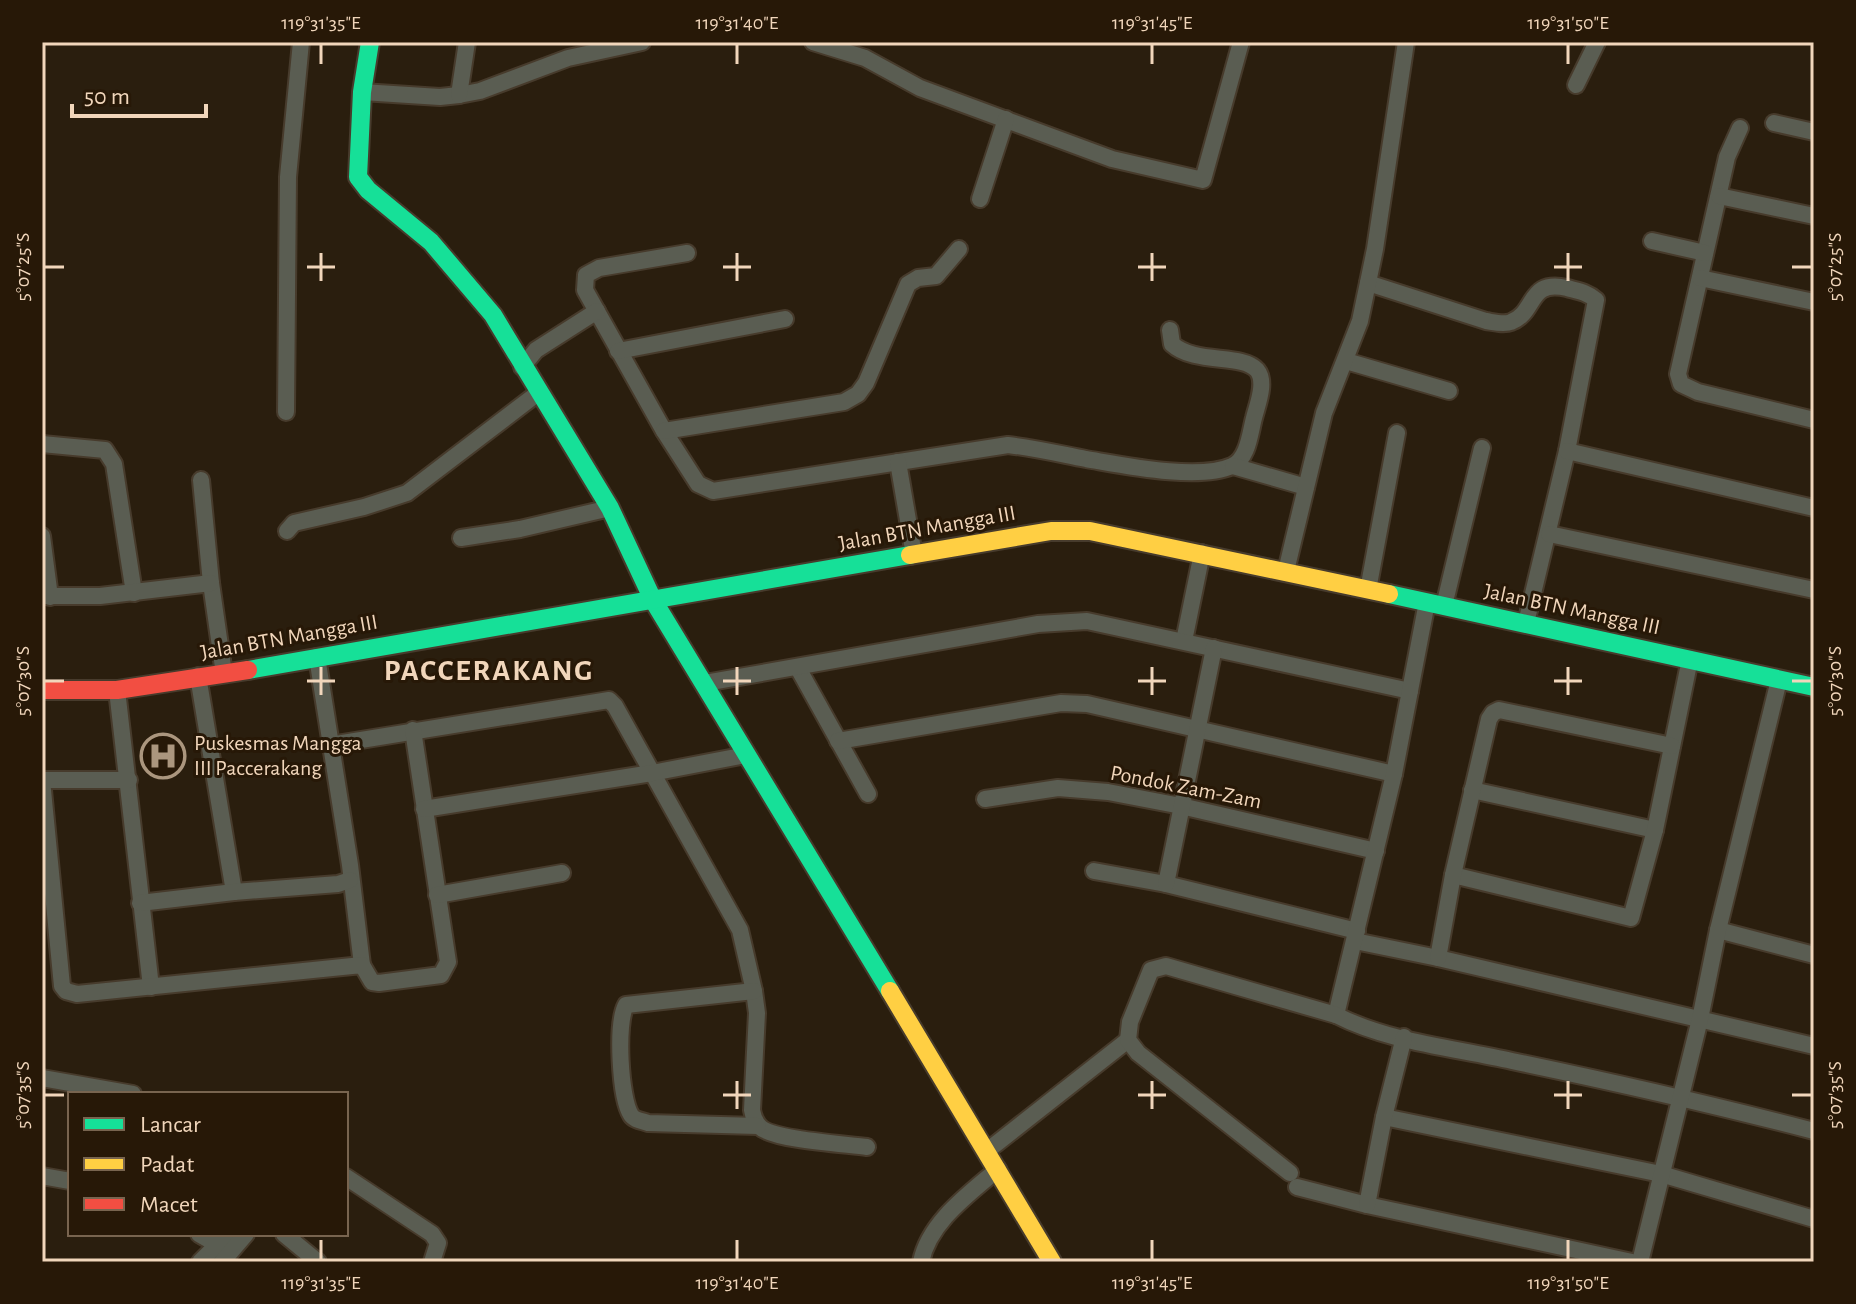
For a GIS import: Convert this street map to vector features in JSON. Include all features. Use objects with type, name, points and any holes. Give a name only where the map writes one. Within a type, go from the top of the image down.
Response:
[{"type":"street","points":[[286,412],[288,177],[301,42]]},
{"type":"street","points":[[370,42],[362,92],[358,177],[368,190],[431,242],[493,315],[610,508],[653,600],[1052,1262]]},
{"type":"street","points":[[459,95],[467,42]]},
{"type":"street","points":[[362,92],[440,97],[459,95],[480,91],[578,49],[642,42]]},
{"type":"street","points":[[813,42],[865,58],[920,88],[1112,159],[1203,180],[1241,42]]},
{"type":"street","points":[[1286,571],[1324,413],[1360,321],[1406,42]]},
{"type":"street","points":[[1576,85],[1597,42]]},
{"type":"street","points":[[980,199],[1006,119]]},
{"type":"street","points":[[1774,123],[1814,132]]},
{"type":"street","points":[[1740,128],[1727,157],[1678,374],[1681,384],[1698,392],[1814,420]]},
{"type":"street","points":[[1719,196],[1814,216]]},
{"type":"street","points":[[1652,241],[1705,253]]},
{"type":"street","points":[[664,431],[844,402],[858,394],[866,383],[908,284],[918,278],[936,276],[959,249]]},
{"type":"street","points":[[687,253],[591,272],[584,281],[585,290],[664,431],[698,484],[713,491],[1008,445],[1184,472],[1233,466],[1306,487]]},
{"type":"street","points":[[1700,278],[1814,302]]},
{"type":"street","points":[[1368,283],[1500,323],[1511,322],[1539,291],[1554,285],[1594,297],[1594,321],[1567,451],[1526,623]]},
{"type":"street","points":[[522,367],[536,350],[597,311]]},
{"type":"street","points":[[618,351],[785,319]]},
{"type":"street","points":[[1170,330],[1172,344],[1180,352],[1247,364],[1256,369],[1260,376],[1261,388],[1248,442],[1243,455],[1233,466]]},
{"type":"street","points":[[1346,361],[1449,391]]},
{"type":"street","points":[[287,531],[294,523],[364,507],[407,493],[538,393]]},
{"type":"street","points":[[1368,590],[1397,433]]},
{"type":"street","points":[[42,444],[105,450],[110,454],[134,593]]},
{"type":"street","points":[[1336,1015],[1394,774],[1410,691],[1482,448]]},
{"type":"street","points":[[1567,451],[1814,508]]},
{"type":"street","points":[[898,462],[914,555]]},
{"type":"street","points":[[201,480],[224,674]]},
{"type":"street","points":[[461,538],[520,529],[610,508]]},
{"type":"street","name":"Jalan BTN Mangga III","points":[[42,690],[117,690],[224,674],[1051,531],[1090,531],[1202,553],[1814,687]]},
{"type":"street","points":[[1549,534],[1814,590]]},
{"type":"street","points":[[42,536],[46,596],[134,593],[211,583]]},
{"type":"street","points":[[1184,641],[1202,553]]},
{"type":"street","points":[[705,683],[1065,621],[1087,621],[1410,691]]},
{"type":"street","points":[[1166,884],[1214,648]]},
{"type":"street","points":[[317,657],[350,865],[362,965],[372,982],[441,975],[448,962],[413,730]]},
{"type":"street","points":[[1453,875],[1631,918],[1655,830],[1690,659]]},
{"type":"street","points":[[798,668],[868,794]]},
{"type":"street","points":[[198,676],[234,892]]},
{"type":"street","points":[[1640,1262],[1779,680]]},
{"type":"street","points":[[117,690],[151,987]]},
{"type":"street","points":[[330,745],[609,700],[740,930],[754,991],[757,1028],[752,1110],[758,1126]]},
{"type":"street","points":[[838,741],[1061,703],[1087,704],[1394,774]]},
{"type":"street","points":[[1438,958],[1472,790],[1489,719],[1496,711],[1672,746]]},
{"type":"street","points":[[424,809],[746,755]]},
{"type":"street","points":[[129,780],[42,780],[62,986],[66,991],[77,994],[362,965]]},
{"type":"street","name":"Pondok Zam-Zam","points":[[985,799],[1058,788],[1108,792],[1376,851]]},
{"type":"street","points":[[1472,790],[1655,830]]},
{"type":"street","points":[[1094,871],[1166,884],[1438,958],[1814,1046]]},
{"type":"street","points":[[437,895],[562,873]]},
{"type":"street","points":[[140,903],[338,884],[350,880]]},
{"type":"street","points":[[1718,930],[1814,955]]},
{"type":"street","points":[[1632,1262],[1367,1205],[1293,1180],[1138,1053],[1128,1040],[1130,1022],[1147,976],[1156,967],[1166,966],[1404,1037],[1681,1097],[1814,1131]]},
{"type":"street","points":[[754,991],[626,1005],[619,1036],[621,1068],[630,1115],[648,1123],[758,1126],[777,1135],[867,1147]]},
{"type":"street","points":[[1367,1205],[1404,1037]]},
{"type":"street","points":[[987,1151],[1128,1040]]},
{"type":"street","points":[[42,1078],[122,1092]]},
{"type":"street","points":[[1384,1117],[1661,1174],[1814,1219]]},
{"type":"street","points":[[921,1262],[931,1235],[961,1201],[998,1169]]},
{"type":"street","points":[[42,1176],[68,1181]]},
{"type":"street","points":[[348,1178],[432,1234],[438,1243],[432,1262]]},
{"type":"street","points":[[203,1236],[223,1247]]},
{"type":"street","points":[[200,1262],[242,1236]]},
{"type":"street","points":[[286,1236],[318,1262]]},
{"type":"traffic: fast","points":[[370,42],[362,92],[358,177],[368,190],[431,242],[493,315],[610,508],[653,600],[890,991]]},
{"type":"traffic: fast","points":[[248,670],[910,555]]},
{"type":"traffic: fast","points":[[1389,594],[1814,687]]},
{"type":"traffic: slow","points":[[910,555],[1051,531],[1090,531],[1389,594]]},
{"type":"traffic: slow","points":[[890,991],[1052,1262]]},
{"type":"traffic: jam","points":[[42,690],[117,690],[248,670]]},
{"type":"place","name":"Puskesmas Mangga III Paccerakang","points":[[163,756]]},
{"type":"district","name":"PACCERAKANG","points":[[489,671]]}]
